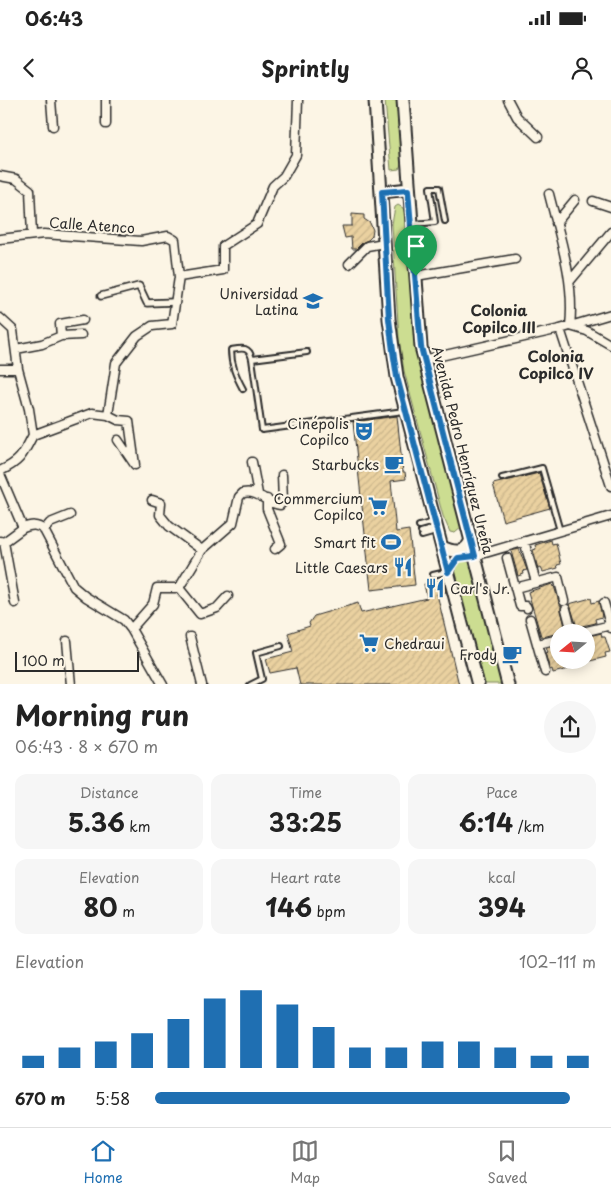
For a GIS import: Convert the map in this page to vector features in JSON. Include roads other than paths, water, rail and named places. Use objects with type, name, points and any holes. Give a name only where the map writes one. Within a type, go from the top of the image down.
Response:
[{"type":"main road","points":[[375,100],[393,351],[406,411],[478,684]]},
{"type":"main road","name":"Avenida Pedro Henríquez Ureña","points":[[403,100],[408,190],[423,360],[508,684]]},
{"type":"main road","points":[[382,192],[408,190]]},
{"type":"main road","points":[[442,547],[454,552],[460,551],[466,548],[471,539]]},
{"type":"main road","points":[[448,572],[458,558],[475,556]]},
{"type":"street","points":[[52,100],[53,126]]},
{"type":"street","points":[[106,100],[106,124]]},
{"type":"street","points":[[108,415],[116,363],[137,336],[152,326],[172,324],[179,276],[223,270],[223,246],[258,224],[273,186],[284,176],[296,155],[298,100]]},
{"type":"street","points":[[508,100],[517,117],[538,137]]},
{"type":"street","points":[[0,176],[16,179],[30,190],[32,235]]},
{"type":"street","points":[[549,194],[570,281],[572,309],[570,326]]},
{"type":"street","points":[[556,223],[575,200]]},
{"type":"street","points":[[593,201],[611,207]]},
{"type":"street","points":[[570,281],[611,232]]},
{"type":"street","name":"Calle Atenco","points":[[0,240],[44,234],[141,241],[168,236],[175,240],[179,276]]},
{"type":"street","points":[[349,264],[367,246],[384,243]]},
{"type":"street","points":[[416,276],[515,260]]},
{"type":"street","points":[[101,296],[139,286],[148,303],[175,302]]},
{"type":"street","points":[[423,360],[560,329],[611,314]]},
{"type":"street","points":[[0,318],[13,330],[18,369],[29,409],[33,435],[25,451],[14,465],[0,473],[23,528]]},
{"type":"street","points":[[61,336],[60,324],[83,320]]},
{"type":"street","points":[[570,326],[587,331],[611,345]]},
{"type":"street","points":[[560,329],[608,466],[611,486]]},
{"type":"street","points":[[16,349],[42,344],[61,336],[81,335]]},
{"type":"street","points":[[0,369],[18,369]]},
{"type":"street","points":[[33,435],[92,413],[129,421],[135,465],[118,440]]},
{"type":"street","points":[[252,462],[258,494]]},
{"type":"street","points":[[179,588],[202,550],[233,523],[239,497],[243,493],[258,494],[276,505],[280,505],[283,502],[282,475]]},
{"type":"street","points":[[152,500],[161,503],[160,515],[170,526],[202,550]]},
{"type":"street","points":[[267,500],[267,509],[281,544],[275,549]]},
{"type":"street","points":[[44,530],[50,523],[70,515]]},
{"type":"street","points":[[475,556],[611,516]]},
{"type":"street","points":[[15,602],[2,541],[23,528],[32,525],[39,526],[44,530],[74,586],[86,597],[124,620],[163,684]]},
{"type":"street","points":[[524,541],[536,582]]},
{"type":"street","points":[[507,558],[520,606],[526,606],[527,608]]},
{"type":"street","points":[[516,588],[558,577],[564,600]]},
{"type":"street","points":[[131,629],[153,604],[157,588],[179,588]]},
{"type":"street","points":[[179,588],[198,614],[217,608],[228,596]]},
{"type":"street","points":[[595,630],[611,626],[604,603]]},
{"type":"street","points":[[566,609],[570,624]]},
{"type":"street","points":[[530,619],[545,672]]},
{"type":"street","points":[[190,637],[202,684]]},
{"type":"street","points":[[67,641],[72,684]]},
{"type":"street","points":[[538,644],[550,641]]},
{"type":"lane","points":[[412,224],[435,222],[430,188],[439,188],[445,221]]},
{"type":"lane","points":[[243,389],[236,376],[231,350],[242,348],[248,349],[252,359],[262,430],[406,411]]},
{"type":"lane","points":[[252,359],[307,352]]},
{"type":"lane","points":[[502,478],[542,468],[560,531]]},
{"type":"lane","points":[[419,526],[436,527]]},
{"type":"lane","points":[[421,534],[436,527]]},
{"type":"lane","points":[[433,575],[448,572]]},
{"type":"lane","points":[[250,684],[262,679],[256,653],[281,646]]},
{"type":"place","name":"Universidad Latina","points":[[313,301]]},
{"type":"place","name":"Cinépolis Copilco","points":[[364,431]]},
{"type":"place","name":"Starbucks","points":[[394,464]]},
{"type":"place","name":"Commercium Copilco","points":[[378,506]]},
{"type":"place","name":"Smart fit","points":[[391,542]]},
{"type":"place","name":"Little Caesars","points":[[403,567]]},
{"type":"place","name":"Carl's Jr.","points":[[435,588]]},
{"type":"place","name":"Chedraui","points":[[369,643]]},
{"type":"place","name":"Frody","points":[[512,654]]},
{"type":"district","name":"Colonia Copilco III","points":[[499,318]]},
{"type":"district","name":"Colonia Copilco IV","points":[[556,364]]}]
